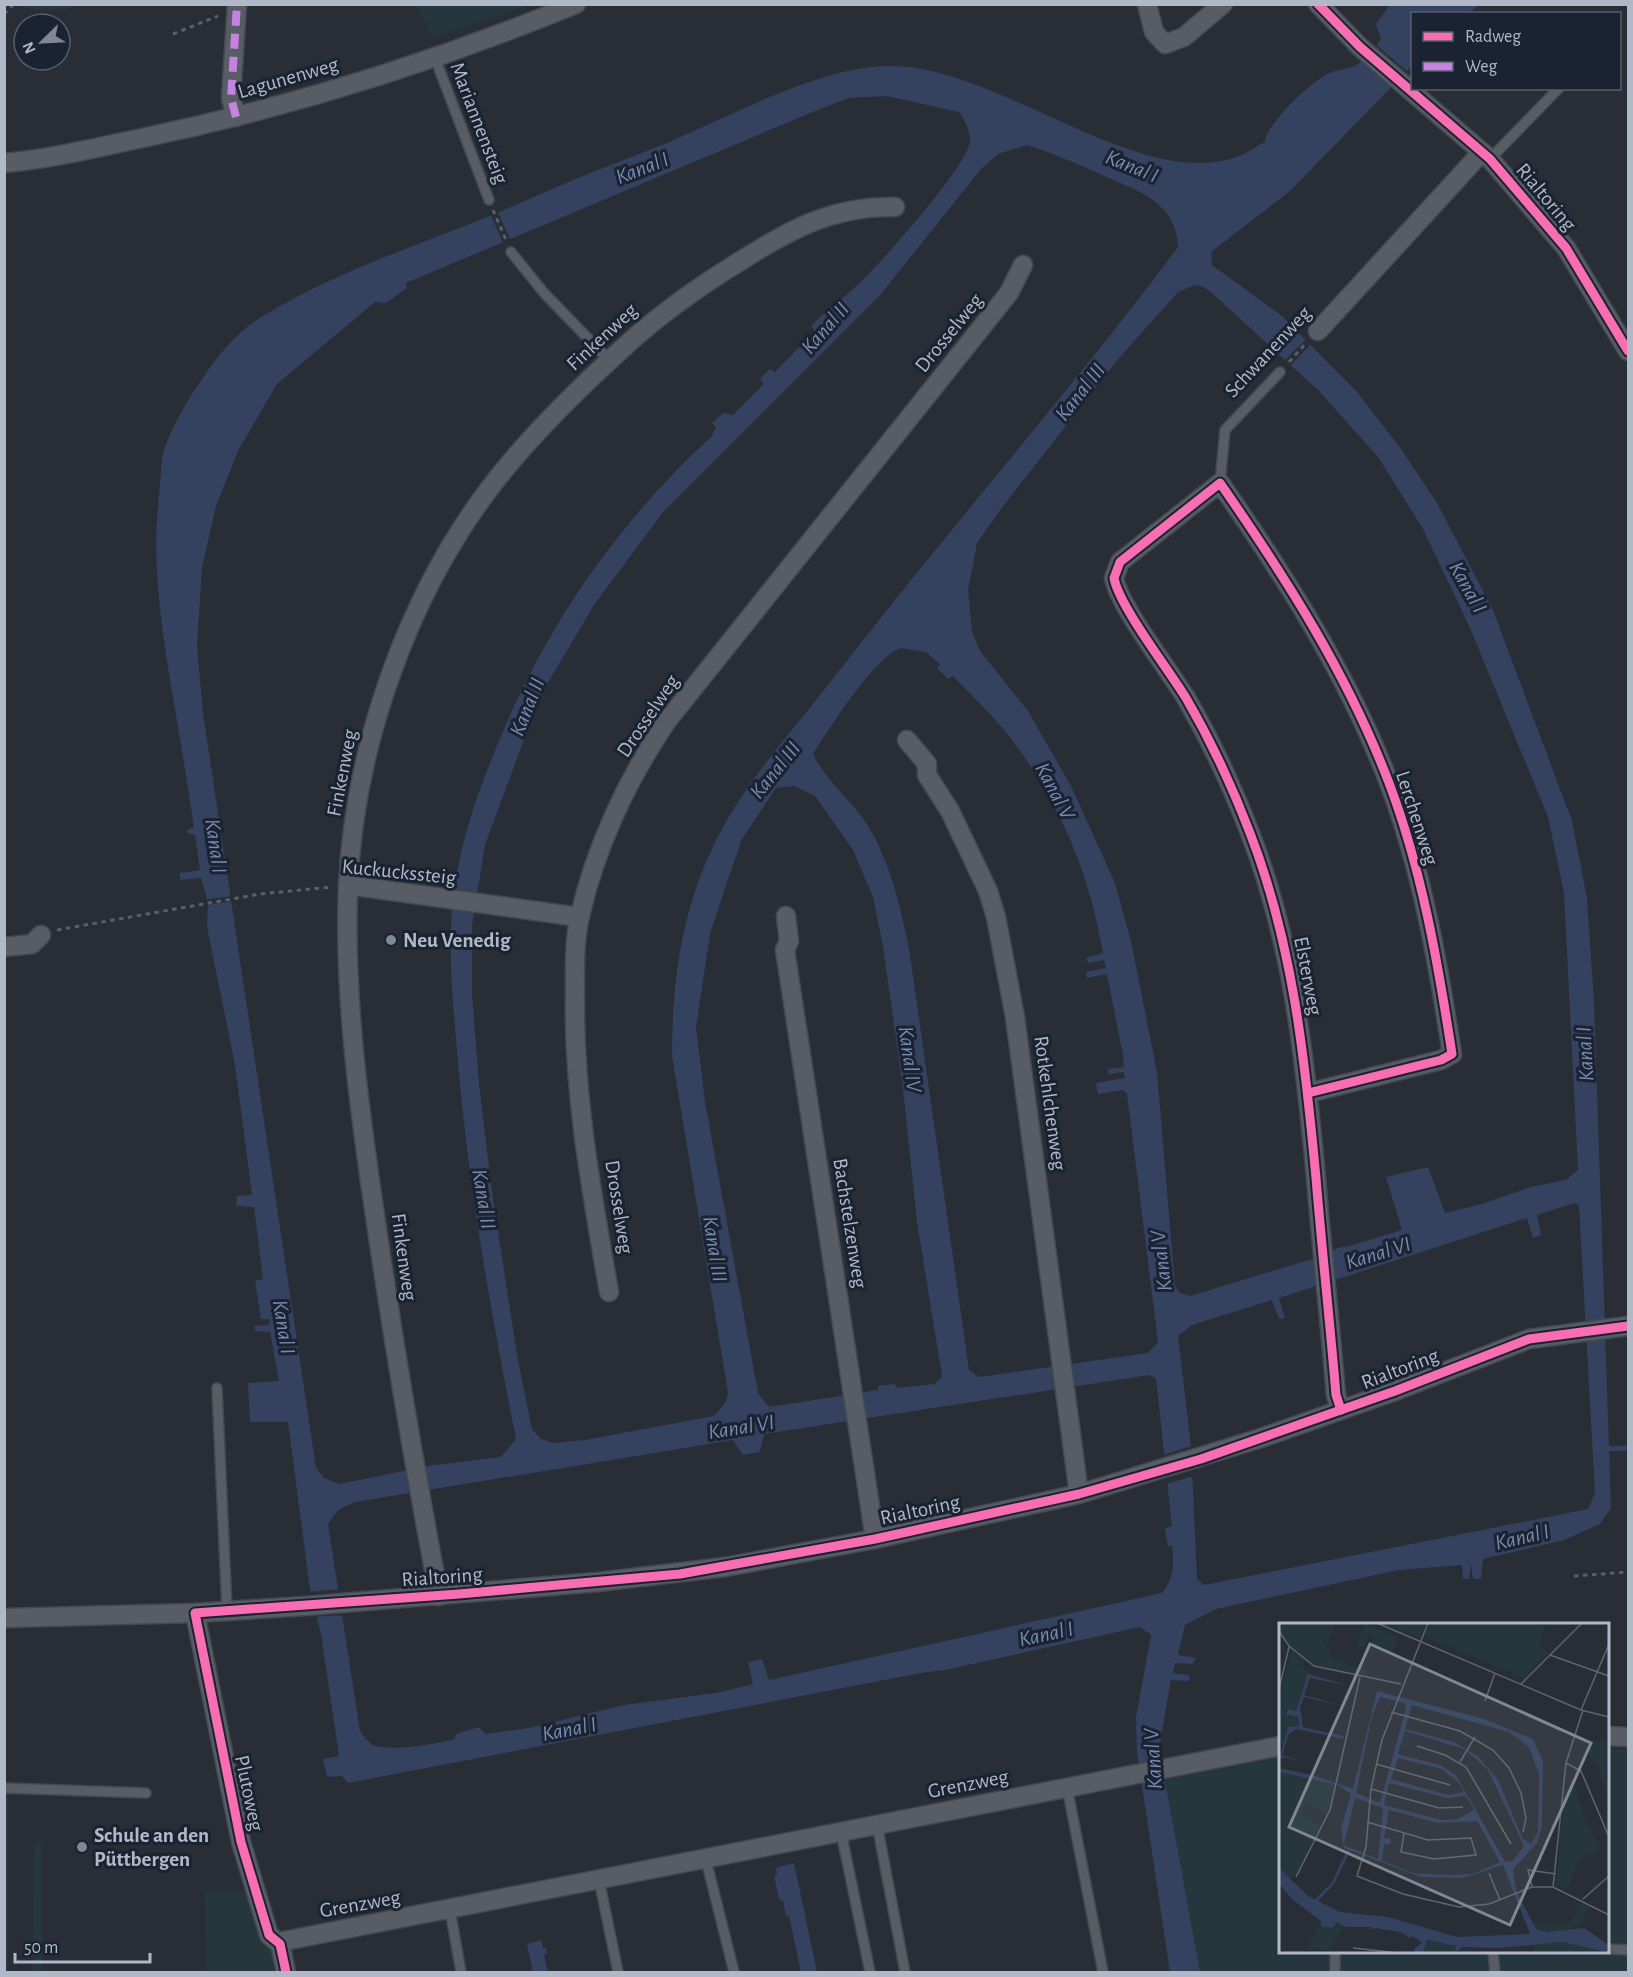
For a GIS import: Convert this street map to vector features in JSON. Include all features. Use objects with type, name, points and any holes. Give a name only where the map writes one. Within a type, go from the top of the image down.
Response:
[{"type":"street","name":"Lagunenweg","points":[[4,163],[92,148],[236,117],[435,58],[576,4]]},
{"type":"street","points":[[1147,4],[1154,32],[1165,44],[1184,37],[1223,4]]},
{"type":"street","name":"Rialtoring","points":[[1318,4],[1360,47],[1411,89]]},
{"type":"street","points":[[236,117],[231,98],[237,6]]},
{"type":"street","name":"Rialtoring","points":[[1412,90],[1486,155],[1566,248],[1629,351]]},
{"type":"street","name":"Schwanenweg","points":[[1318,330],[1486,155]]},
{"type":"street","name":"Finkenweg","points":[[439,1596],[392,1331],[360,1098],[348,961],[348,885],[358,803],[380,708],[409,632],[443,560],[495,482],[609,360],[671,306],[782,234],[839,211],[864,207],[895,207]]},
{"type":"street","name":"Drosselweg","points":[[609,1292],[575,1051],[575,963],[579,917],[601,849],[619,807],[657,736],[1009,293],[1023,265]]},
{"type":"street","name":"Elsterweg","points":[[1220,483],[1120,562],[1114,571],[1115,586],[1201,724],[1234,793],[1270,893],[1292,976],[1308,1093],[1336,1395],[1341,1410]]},
{"type":"street","name":"Lerchenweg","points":[[1220,483],[1275,563],[1319,634],[1367,730],[1386,774],[1416,870],[1439,964],[1452,1054],[1441,1060],[1308,1093]]},
{"type":"street","name":"Rotkehlchenweg","points":[[907,740],[927,764],[927,775],[950,811],[988,891],[996,916],[1016,1017],[1068,1394],[1079,1494]]},
{"type":"street","name":"Kuckuckssteig","points":[[348,885],[579,917]]},
{"type":"street","name":"Bachstelzenweg","points":[[786,916],[789,941],[785,950],[875,1539]]},
{"type":"street","points":[[4,947],[32,944],[41,935]]},
{"type":"street","name":"Rialtoring","points":[[4,1618],[195,1613],[439,1596],[680,1574],[875,1539],[1079,1494],[1201,1459],[1529,1340],[1575,1331],[1625,1327]]},
{"type":"street","name":"Plutoweg","points":[[195,1613],[241,1842],[268,1935],[280,1944],[286,1972]]},
{"type":"street","points":[[1609,1736],[1629,1737]]},
{"type":"street","name":"Grenzweg","points":[[280,1944],[877,1824],[1279,1746]]},
{"type":"lane","name":"Mariannensteig","points":[[435,58],[489,200]]},
{"type":"lane","points":[[1486,155],[1557,90]]},
{"type":"lane","points":[[511,252],[544,293],[609,360]]},
{"type":"lane","name":"Schwanenweg","points":[[1220,483],[1225,430],[1280,372]]},
{"type":"lane","points":[[217,1389],[227,1611]]},
{"type":"lane","points":[[1067,1787],[1103,1972]]},
{"type":"lane","points":[[4,1788],[146,1793]]},
{"type":"lane","points":[[877,1824],[905,1972]]},
{"type":"lane","points":[[841,1832],[870,1972]]},
{"type":"lane","points":[[706,1860],[734,1972]]},
{"type":"lane","points":[[598,1880],[618,1972]]},
{"type":"lane","points":[[450,1910],[461,1972]]},
{"type":"lane","points":[[1609,1949],[1629,1950]]},
{"type":"lane","points":[[1335,1953],[1335,1972]]},
{"type":"lane","points":[[1492,1953],[1495,1972]]},
{"type":"path","points":[[4,14],[14,4]]},
{"type":"path","points":[[172,34],[237,6]]},
{"type":"path","points":[[495,215],[506,239]]},
{"type":"path","points":[[1574,1576],[1629,1572]]},
{"type":"shaded area","points":[[16,5],[80,5],[48,11]]},
{"type":"shaded area","points":[[416,5],[530,5],[434,38]]},
{"type":"shaded area","points":[[1609,1748],[1628,1749],[1628,1972],[1200,1972],[1180,1878],[1164,1777],[1279,1753],[1279,1953],[1609,1953]]},
{"type":"shaded area","points":[[5,1794],[8,1794],[8,1971],[5,1971]]},
{"type":"shaded area","points":[[34,1844],[42,1844],[42,1972],[33,1972]]},
{"type":"shaded area","points":[[205,1893],[251,1893],[279,1972],[206,1972]]},
{"type":"water","points":[[1390,5],[1479,5],[1470,12],[1411,12],[1411,67],[1290,191],[1211,252],[1212,265],[1281,315],[1357,392],[1401,449],[1437,503],[1493,610],[1572,821],[1587,898],[1594,1001],[1611,1508],[1600,1524],[1564,1540],[1483,1559],[1481,1579],[1473,1579],[1471,1564],[1469,1579],[1463,1579],[1462,1565],[1399,1570],[1216,1609],[1185,1625],[1178,1655],[1196,1658],[1193,1664],[1175,1663],[1173,1673],[1189,1675],[1189,1681],[1171,1680],[1159,1749],[1200,1972],[1170,1972],[1137,1753],[1136,1717],[1151,1635],[1140,1627],[945,1670],[348,1783],[342,1776],[327,1777],[323,1759],[339,1756],[321,1634],[310,1590],[288,1422],[250,1422],[248,1383],[279,1381],[270,1332],[255,1331],[254,1326],[269,1325],[269,1319],[261,1319],[255,1281],[263,1279],[254,1207],[236,1206],[237,1196],[252,1195],[235,1065],[207,927],[208,902],[201,878],[180,880],[180,873],[200,870],[195,835],[187,833],[187,830],[194,827],[162,622],[156,547],[163,453],[187,402],[216,359],[237,336],[252,323],[293,299],[361,267],[657,147],[770,97],[829,76],[858,69],[886,66],[928,70],[973,83],[1110,143],[1154,157],[1197,163],[1236,157],[1265,142],[1267,134],[1281,115],[1310,86],[1331,72],[1355,66],[1381,40],[1376,24]],"holes":[[[887,96],[959,112],[970,134],[970,142],[965,155],[922,214],[886,255],[860,283],[811,326],[815,331],[775,372],[770,369],[760,379],[764,384],[733,415],[723,413],[712,423],[716,428],[711,437],[675,472],[611,546],[583,585],[533,669],[492,758],[466,833],[457,871],[451,929],[452,986],[458,1063],[468,1157],[482,1251],[516,1439],[501,1457],[427,1466],[340,1484],[324,1478],[316,1468],[203,713],[197,646],[202,568],[216,506],[238,451],[277,384],[375,302],[386,303],[407,288],[406,283],[815,111],[849,98]],[[1027,145],[1064,158],[1140,192],[1152,199],[1170,218],[1176,231],[1178,247],[1094,356],[920,568],[769,758],[738,801],[702,872],[680,949],[674,1002],[672,1056],[728,1393],[726,1402],[714,1416],[585,1440],[553,1443],[541,1439],[532,1429],[517,1355],[492,1192],[479,1084],[472,993],[472,926],[485,845],[540,696],[594,605],[664,511],[881,294],[981,169],[998,154]],[[1195,285],[1204,287],[1213,294],[1319,391],[1378,457],[1423,529],[1470,628],[1548,817],[1564,893],[1578,1170],[1566,1180],[1531,1187],[1482,1204],[1445,1213],[1428,1167],[1386,1177],[1402,1230],[1341,1247],[1315,1258],[1190,1296],[1180,1293],[1175,1285],[1157,1072],[1131,941],[1115,883],[1071,786],[1028,711],[980,651],[972,631],[968,590],[977,543],[1003,506],[1119,358],[1178,292]],[[901,648],[926,652],[940,664],[937,668],[948,679],[953,676],[991,715],[1012,740],[1045,789],[1071,841],[1081,868],[1103,953],[1086,958],[1088,963],[1104,960],[1106,968],[1086,972],[1087,978],[1107,974],[1123,1055],[1124,1067],[1108,1069],[1109,1074],[1124,1072],[1125,1078],[1096,1083],[1098,1094],[1123,1090],[1127,1094],[1158,1342],[1148,1353],[979,1377],[969,1370],[909,948],[898,901],[889,870],[868,826],[819,765],[813,754],[866,678],[890,654]],[[795,786],[815,796],[853,850],[873,897],[883,946],[903,1089],[917,1222],[942,1376],[935,1384],[896,1388],[895,1384],[878,1386],[878,1390],[769,1407],[758,1393],[705,1102],[696,1027],[710,934],[728,879],[742,839],[776,788]],[[1575,1203],[1579,1206],[1595,1493],[1588,1509],[1204,1585],[1197,1579],[1191,1446],[1178,1336],[1192,1325],[1272,1300],[1279,1319],[1285,1318],[1279,1298],[1527,1218],[1533,1238],[1541,1235],[1537,1215]],[[1149,1375],[1156,1379],[1172,1526],[1165,1528],[1168,1546],[1172,1546],[1171,1577],[1162,1593],[769,1680],[762,1659],[748,1662],[753,1684],[716,1693],[624,1705],[529,1728],[485,1734],[479,1727],[456,1734],[454,1739],[413,1746],[390,1748],[373,1745],[360,1731],[328,1524],[338,1510],[355,1502],[733,1440],[743,1455],[760,1452],[764,1434]]]},
{"type":"water","points":[[794,1863],[817,1972],[801,1972],[789,1916],[786,1916],[783,1901],[779,1899],[774,1876],[777,1875],[776,1868]]},
{"type":"water","points":[[541,1940],[543,1948],[546,1948],[547,1953],[544,1955],[548,1972],[533,1972],[527,1944]]},
{"type":"pier","points":[[1374,43],[1409,73],[1395,88],[1361,57]]},
{"type":"pier","points":[[497,210],[511,242],[504,245],[490,213]]},
{"type":"pier","points":[[1307,338],[1312,343],[1289,367],[1283,362]]},
{"type":"pier","points":[[233,896],[234,901],[205,905],[204,900]]},
{"type":"pier","points":[[1194,1445],[1195,1476],[1165,1484],[1161,1456]]},
{"type":"pier","points":[[341,1589],[345,1615],[312,1617],[308,1592]]},
{"type":"waterway","points":[[1604,1449],[1628,1448]]},
{"type":"marked path","points":[[236,117],[231,98],[237,4]]},
{"type":"cycle path","points":[[1318,4],[1360,47],[1490,159],[1566,248],[1628,351]]},
{"type":"cycle path","points":[[1308,1093],[1441,1060],[1452,1054],[1435,951],[1420,883],[1401,816],[1373,743],[1314,628],[1220,483],[1120,562],[1114,578],[1125,605],[1186,698],[1221,764],[1250,833],[1277,917],[1302,1046],[1336,1395],[1341,1410]]},
{"type":"cycle path","points":[[286,1972],[280,1944],[269,1935],[241,1842],[195,1613],[459,1594],[680,1574],[875,1539],[1079,1494],[1201,1459],[1395,1391],[1529,1339],[1628,1326]]},
{"type":"place","name":"Neu Venedig","points":[[391,940]]},
{"type":"place","name":"Schule an den Püttbergen","points":[[82,1847]]},
{"type":"water label","name":"Kanal I","points":[[1132,166]]},
{"type":"water label","name":"Kanal I","points":[[642,168]]},
{"type":"water label","name":"Kanal II","points":[[825,328]]},
{"type":"water label","name":"Kanal III","points":[[1080,392]]},
{"type":"water label","name":"Kanal I","points":[[1468,587]]},
{"type":"water label","name":"Kanal II","points":[[527,707]]},
{"type":"water label","name":"Kanal III","points":[[775,770]]},
{"type":"water label","name":"Kanal V","points":[[1055,791]]},
{"type":"water label","name":"Kanal I","points":[[216,846]]},
{"type":"water label","name":"Kanal I","points":[[1585,1054]]},
{"type":"water label","name":"Kanal IV","points":[[910,1059]]},
{"type":"water label","name":"Kanal II","points":[[484,1199]]},
{"type":"water label","name":"Kanal III","points":[[715,1249]]},
{"type":"water label","name":"Kanal VI","points":[[1378,1253]]},
{"type":"water label","name":"Kanal V","points":[[1161,1261]]},
{"type":"water label","name":"Kanal I","points":[[284,1327]]},
{"type":"water label","name":"Kanal VI","points":[[741,1427]]},
{"type":"water label","name":"Kanal I","points":[[1522,1537]]},
{"type":"water label","name":"Kanal I","points":[[1046,1634]]},
{"type":"water label","name":"Kanal I","points":[[569,1729]]},
{"type":"water label","name":"Kanal V","points":[[1153,1759]]}]
